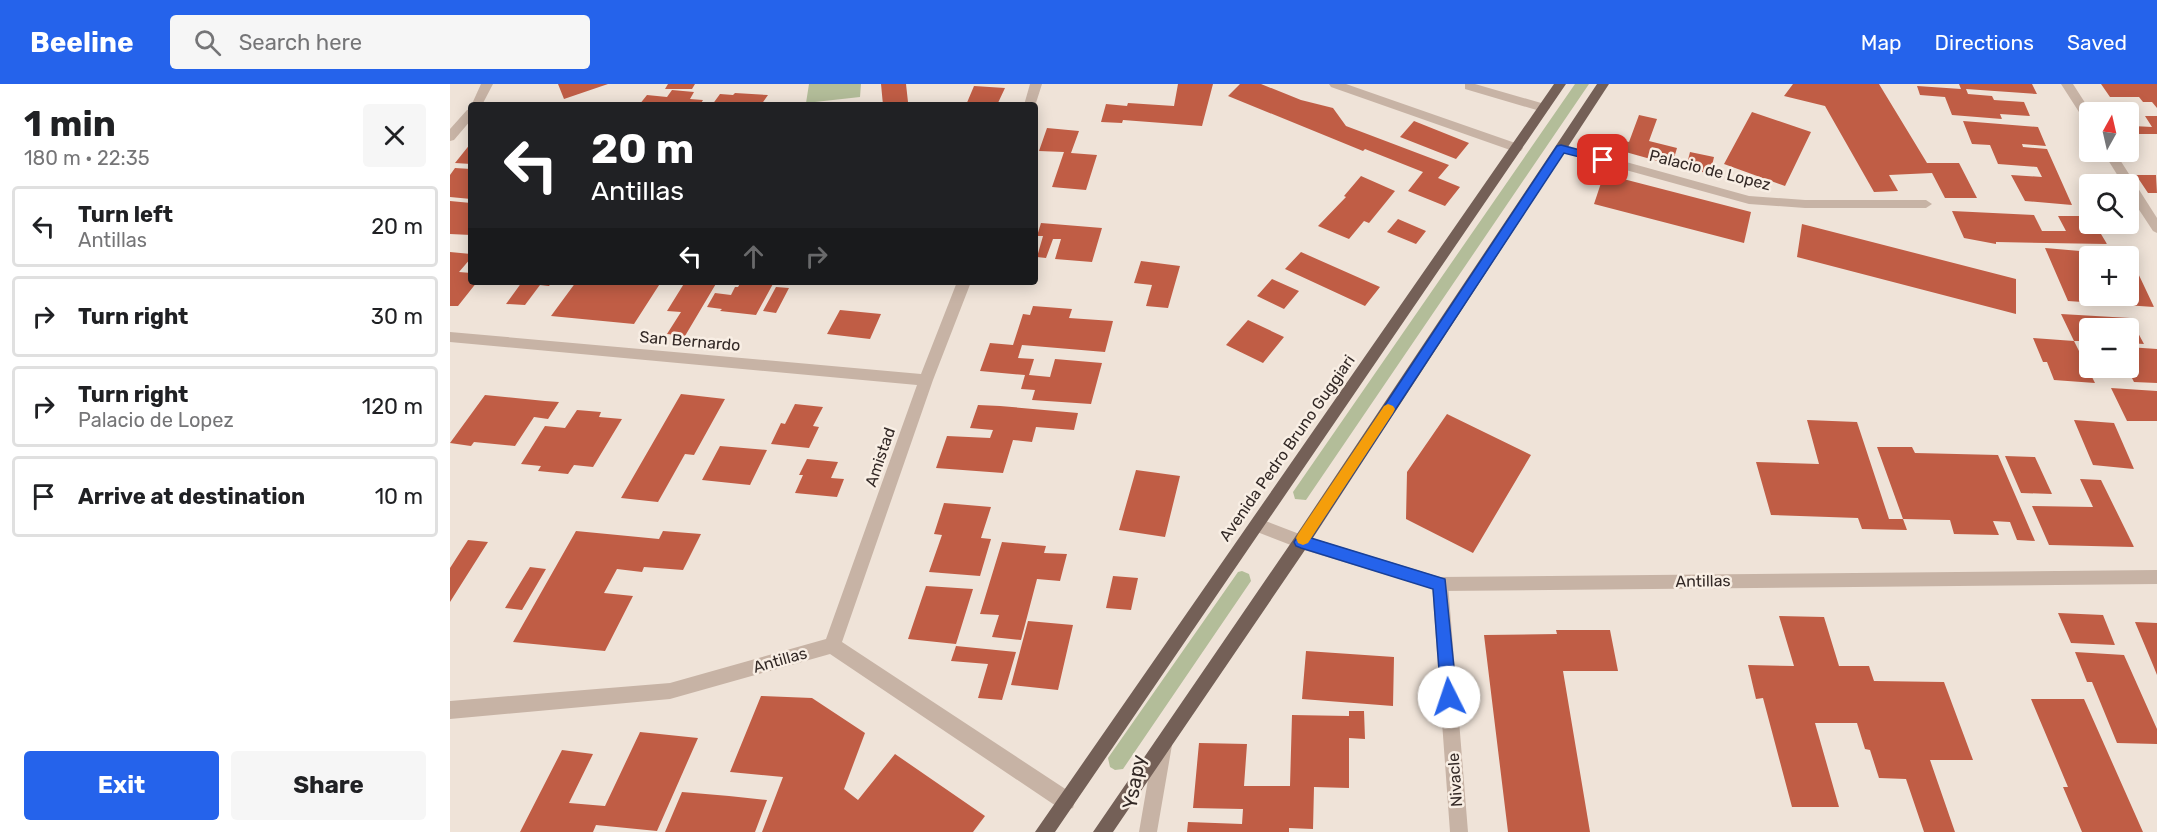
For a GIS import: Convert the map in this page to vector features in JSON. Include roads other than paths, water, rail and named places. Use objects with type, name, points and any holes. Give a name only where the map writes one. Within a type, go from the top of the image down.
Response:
[{"type":"main road","name":"Avenida Pedro Bruno Guggiari","points":[[1044,832],[1258,525],[1560,84]]},
{"type":"main road","points":[[1102,832],[1301,542],[1603,84]]},
{"type":"street","points":[[478,102],[487,84]]},
{"type":"street","points":[[1031,102],[1036,84]]},
{"type":"street","points":[[1335,84],[1517,148]]},
{"type":"street","points":[[2067,84],[2079,103]]},
{"type":"street","points":[[1469,86],[1544,108]]},
{"type":"street","points":[[450,137],[468,116]]},
{"type":"street","name":"Palacio de Lopez","points":[[1561,148],[1749,200],[1805,204],[1926,204]]},
{"type":"street","points":[[2115,162],[2155,223]]},
{"type":"street","name":"Amistad","points":[[832,645],[926,380],[963,285]]},
{"type":"street","name":"San Bernardo","points":[[450,337],[926,380]]},
{"type":"street","name":"Antillas","points":[[1258,525],[1301,542],[1440,584],[2157,577]]},
{"type":"street","name":"Nivacle","points":[[1440,584],[1459,832]]},
{"type":"street","points":[[832,645],[1066,801]]},
{"type":"street","name":"Antillas","points":[[450,710],[670,691],[832,645]]},
{"type":"street","name":"Ysapy","points":[[1148,832],[1164,739]]}]
